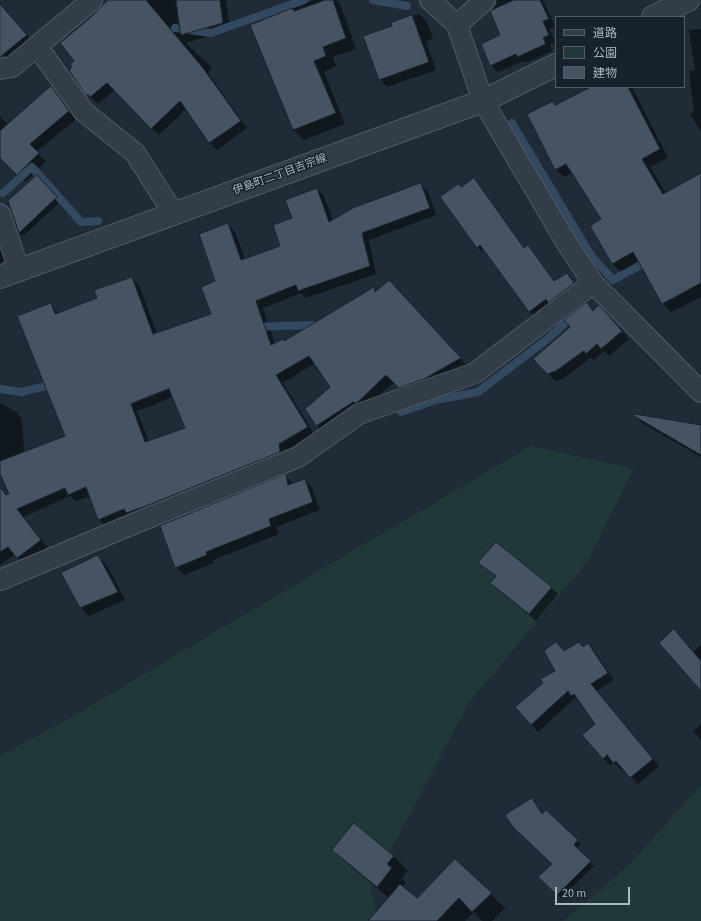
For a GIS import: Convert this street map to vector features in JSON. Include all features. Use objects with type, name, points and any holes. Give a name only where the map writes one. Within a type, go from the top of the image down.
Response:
[{"type":"street","points":[[430,0],[457,25],[483,101],[566,242],[593,283],[701,392]]},
{"type":"street","points":[[457,25],[484,0]]},
{"type":"street","points":[[655,16],[688,0]]},
{"type":"street","points":[[0,69],[12,67],[37,46],[79,4]]},
{"type":"street","points":[[37,46],[84,112],[135,153],[174,214]]},
{"type":"street","name":"伊島町二丁目吉宗線","points":[[9,274],[483,101],[555,65]]},
{"type":"street","points":[[0,214],[9,274]]},
{"type":"street","points":[[0,580],[298,457],[359,414],[475,373],[593,283]]},
{"type":"green space","points":[[531,446],[634,469],[587,562],[470,701],[370,889],[379,921],[0,921],[0,756],[61,723]]},
{"type":"green space","points":[[701,785],[701,921],[564,921],[629,865]]},
{"type":"building","points":[[108,0],[146,0],[203,68],[241,121],[209,143],[180,101],[151,129],[107,83],[90,97],[88,94],[86,96],[69,70],[72,67],[70,64],[74,61],[60,43],[90,18]]},
{"type":"building","points":[[176,0],[220,0],[223,23],[181,35]]},
{"type":"building","points":[[325,0],[333,0],[346,38],[323,47],[326,56],[314,61],[336,113],[293,130],[250,25],[292,8],[294,11]]},
{"type":"building","points":[[514,0],[540,0],[549,19],[543,21],[549,35],[543,38],[546,44],[517,57],[516,54],[490,66],[481,44],[500,35],[490,11]]},
{"type":"building","points":[[0,4],[27,35],[0,57]]},
{"type":"building","points":[[412,15],[429,62],[379,80],[363,36],[392,26],[391,23]]},
{"type":"building","points":[[51,86],[69,111],[30,144],[39,153],[17,175],[0,158],[0,131]]},
{"type":"building","points":[[589,88],[629,88],[660,149],[642,159],[663,194],[701,173],[701,283],[662,304],[633,252],[612,264],[590,226],[601,219],[566,164],[555,170],[527,114],[553,101],[555,105]]},
{"type":"building","points":[[37,175],[57,197],[19,233],[8,201]]},
{"type":"building","points":[[474,178],[524,248],[528,245],[554,281],[567,273],[574,283],[548,303],[546,299],[529,312],[480,245],[477,248],[440,197],[458,184],[461,187]]},
{"type":"building","points":[[421,183],[430,208],[362,233],[370,266],[298,291],[296,285],[256,301],[271,345],[283,339],[284,341],[374,287],[375,292],[389,280],[461,358],[424,379],[399,388],[386,375],[358,402],[353,402],[316,426],[305,409],[330,387],[309,356],[276,375],[308,427],[279,444],[280,452],[146,506],[126,513],[124,509],[98,520],[86,487],[68,495],[65,488],[17,509],[41,540],[17,558],[8,547],[0,552],[0,487],[6,495],[9,494],[0,474],[0,461],[65,436],[17,316],[51,303],[55,314],[97,298],[94,290],[132,277],[153,334],[211,314],[201,287],[215,281],[199,234],[228,223],[241,260],[280,246],[273,225],[292,218],[285,200],[317,188],[329,222],[353,208]],"holes":[[[169,389],[185,428],[145,442],[131,404]]]},
{"type":"building","points":[[587,302],[593,311],[599,305],[622,331],[601,349],[597,344],[586,354],[584,351],[582,352],[556,371],[547,374],[533,359],[570,327],[564,320]]},
{"type":"building","points":[[635,414],[701,425],[701,455],[634,416]]},
{"type":"building","points":[[286,474],[288,485],[305,479],[313,502],[269,519],[271,526],[206,552],[207,555],[175,568],[160,526]]},
{"type":"building","points":[[496,542],[552,587],[529,614],[490,583],[496,576],[478,563]]},
{"type":"building","points":[[98,555],[118,592],[80,608],[61,573]]},
{"type":"building","points":[[674,629],[701,661],[701,691],[659,643]]},
{"type":"building","points":[[556,642],[564,651],[579,642],[583,647],[588,643],[608,673],[591,684],[653,759],[630,778],[616,761],[613,763],[607,755],[603,759],[582,735],[595,724],[574,694],[571,696],[568,691],[531,725],[515,707],[543,683],[540,679],[555,671],[544,651]]},
{"type":"building","points":[[532,798],[542,814],[546,810],[578,840],[574,845],[591,861],[557,895],[538,877],[552,864],[513,827],[505,815]]},
{"type":"building","points":[[354,823],[394,856],[387,864],[392,868],[377,887],[332,850]]},
{"type":"building","points":[[455,859],[492,893],[472,912],[459,898],[437,921],[368,921],[400,884],[417,898]]},
{"type":"waterway","points":[[175,28],[211,33],[304,0]]},
{"type":"waterway","points":[[373,0],[407,6]]},
{"type":"waterway","points":[[512,123],[592,257],[613,280],[650,260]]},
{"type":"waterway","points":[[3,193],[32,167],[81,222],[98,221]]},
{"type":"waterway","points":[[398,408],[401,412],[436,400],[478,392],[550,337],[573,315]]},
{"type":"waterway","points":[[253,327],[312,325],[321,329]]},
{"type":"waterway","points":[[0,389],[21,392],[55,384]]}]
